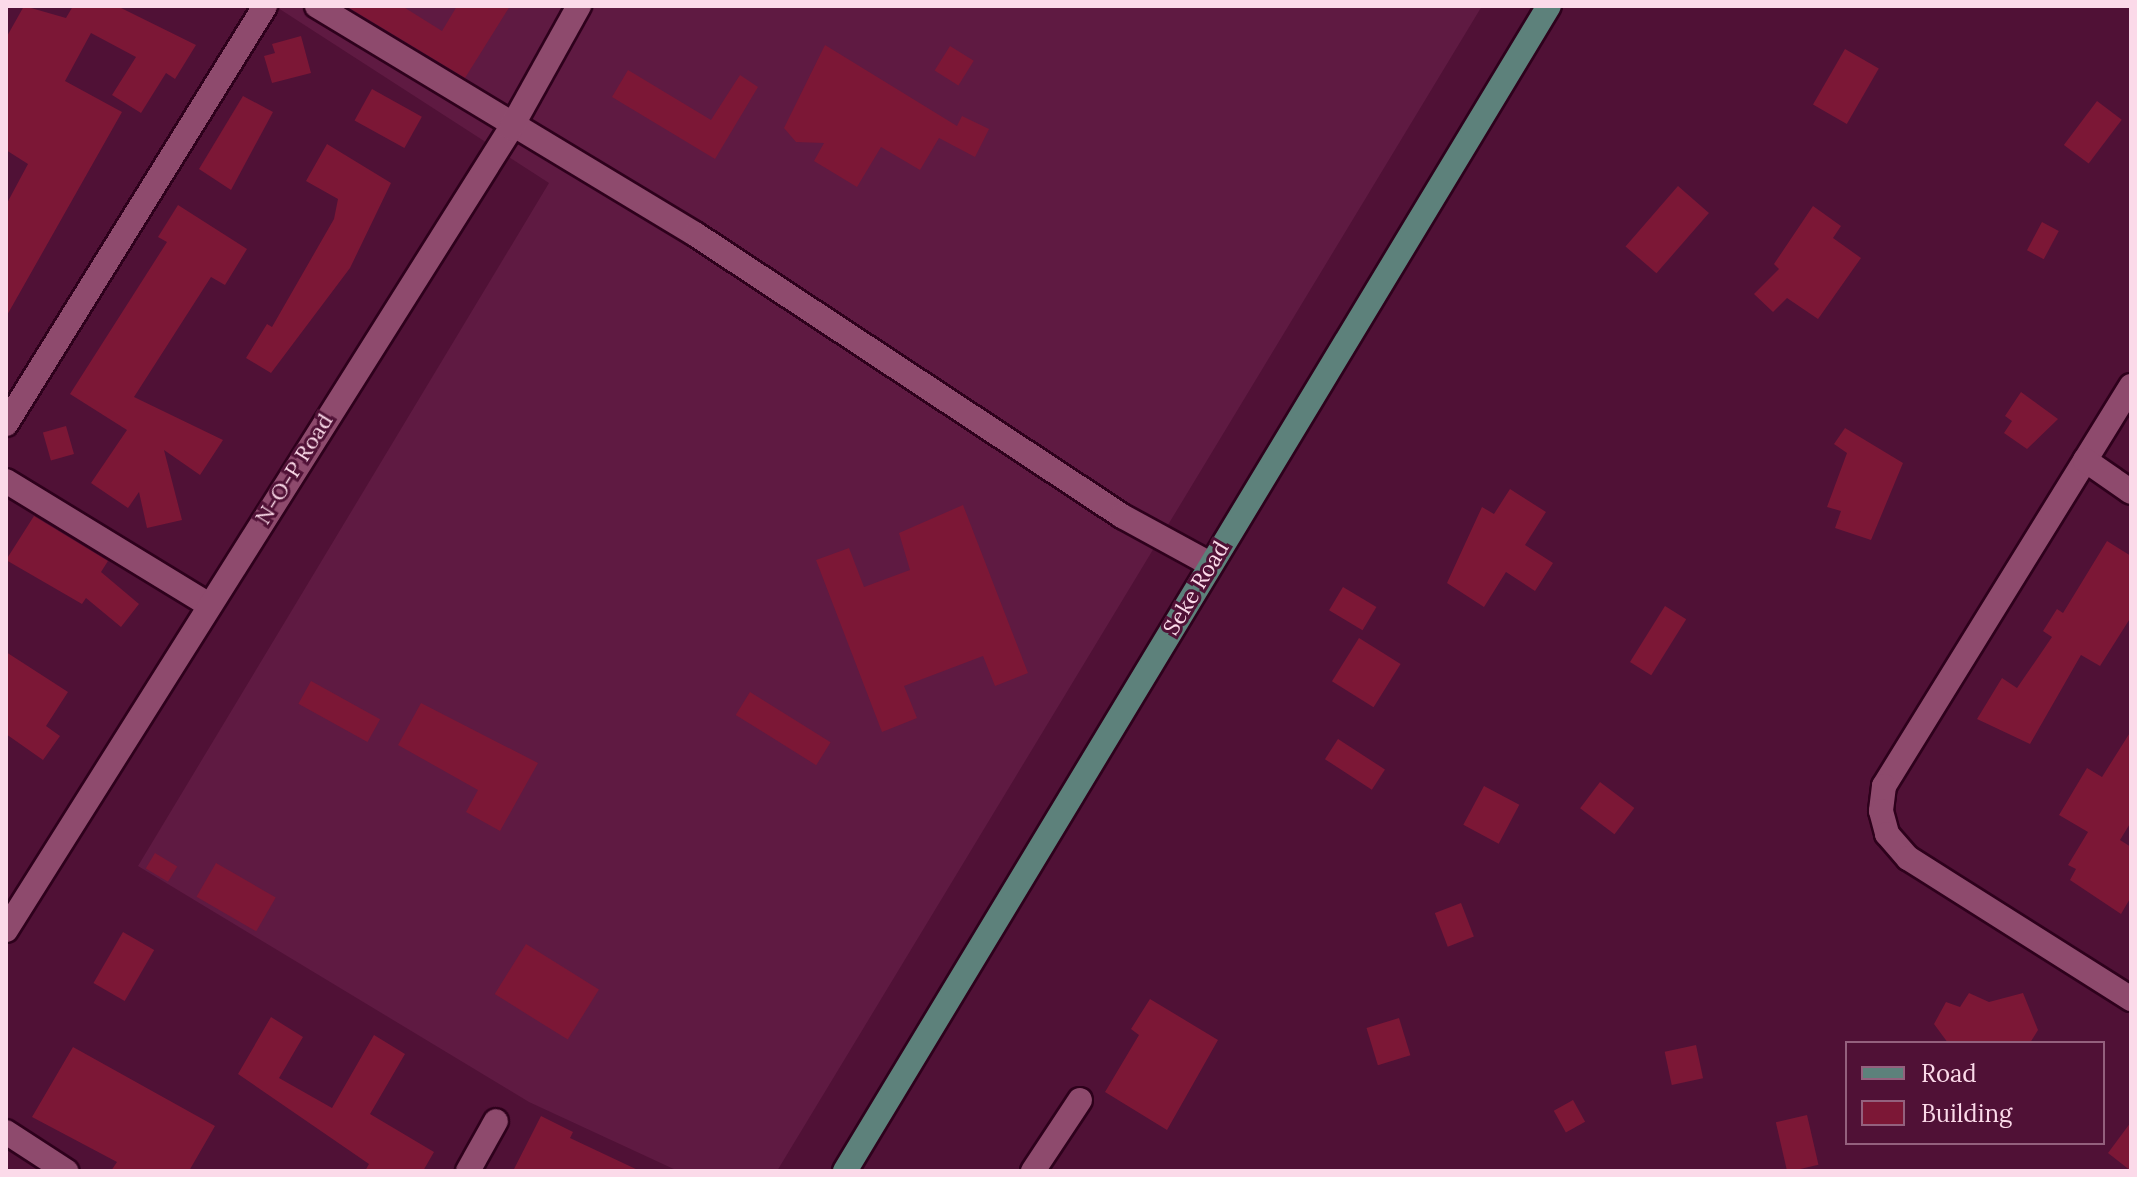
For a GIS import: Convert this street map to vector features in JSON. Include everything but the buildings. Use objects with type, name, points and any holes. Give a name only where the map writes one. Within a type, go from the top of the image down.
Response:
[{"type":"main road","name":"Seke Road","points":[[845,1171],[1549,6]]},
{"type":"street","points":[[6,424],[265,6]]},
{"type":"street","points":[[317,6],[511,128],[695,234],[1122,516],[1210,564]]},
{"type":"street","name":"N-O-P Road","points":[[6,930],[511,128],[579,6]]},
{"type":"street","points":[[2131,386],[1884,786],[1881,811],[1887,834],[1908,858],[2131,999]]},
{"type":"street","points":[[2085,460],[2131,492]]},
{"type":"street","points":[[6,481],[209,605]]},
{"type":"street","points":[[1033,1171],[1080,1100]]},
{"type":"street","points":[[468,1171],[496,1121]]},
{"type":"street","points":[[6,1132],[66,1171]]},
{"type":"shaded area","points":[[275,6],[1482,6],[777,1171],[678,1171],[529,1102],[138,866],[549,183]]}]
